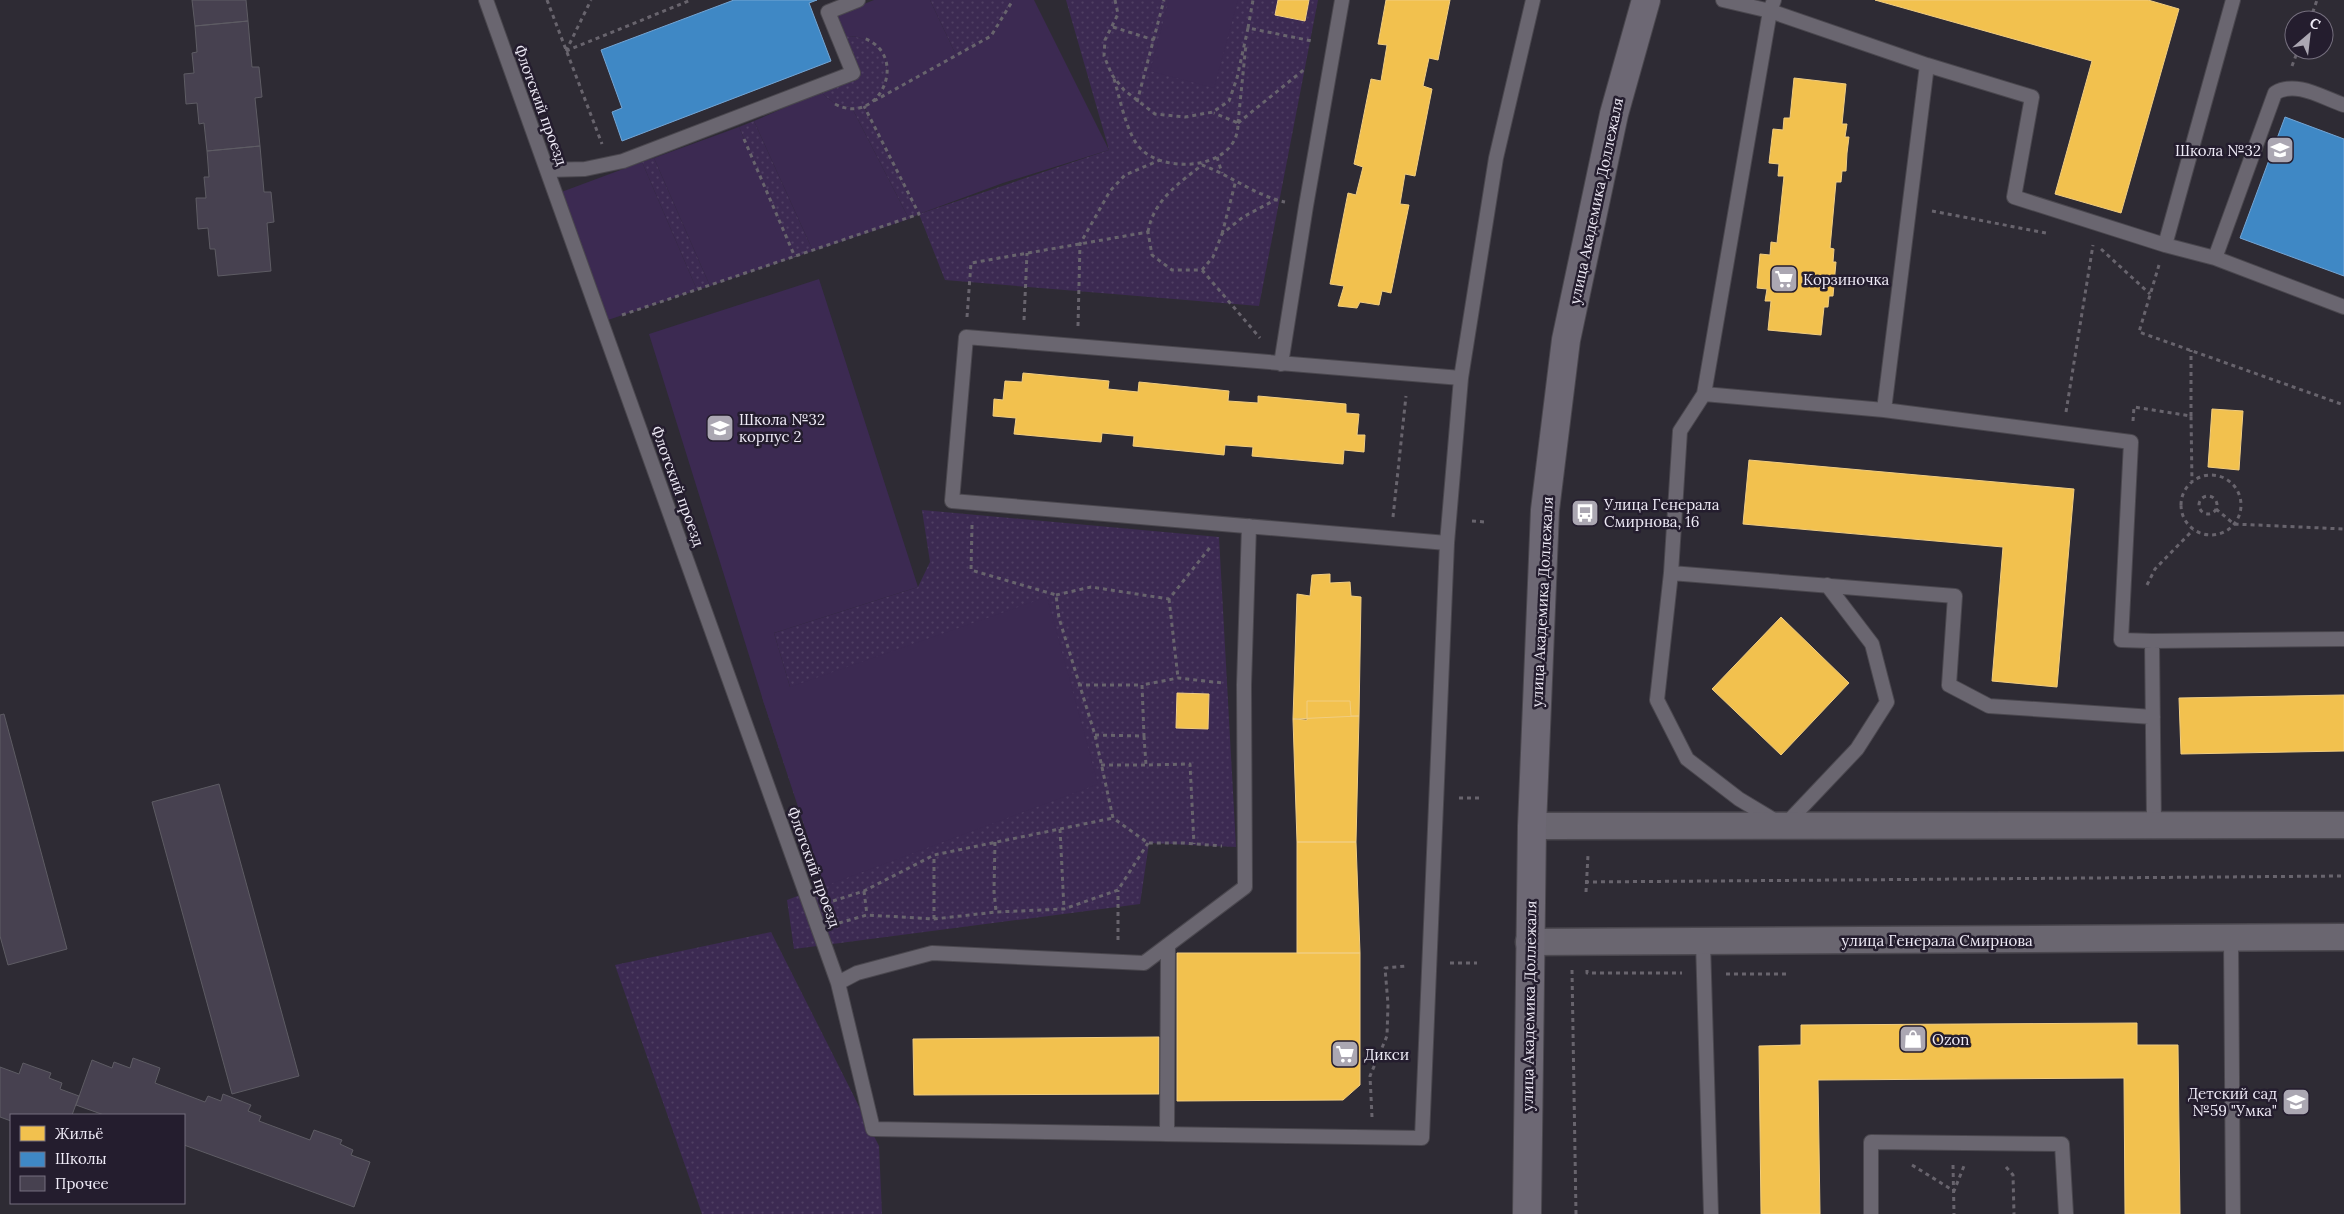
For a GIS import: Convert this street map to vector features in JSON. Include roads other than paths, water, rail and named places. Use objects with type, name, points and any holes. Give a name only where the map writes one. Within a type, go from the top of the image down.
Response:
[{"type":"main road","name":"улица Академика Доллежаля","points":[[1527,1214],[1529,942],[1545,510],[1566,340],[1614,114],[1646,0]]},
{"type":"street","points":[[1532,826],[2344,825]]},
{"type":"street","name":"улица Генерала Смирнова","points":[[1529,942],[2344,937]]},
{"type":"lane","name":"Флотский проезд","points":[[486,0],[838,983],[872,1129],[1163,1134]]},
{"type":"lane","points":[[547,170],[585,170],[623,161],[852,73],[828,12],[858,0]]},
{"type":"lane","points":[[1281,364],[1342,0]]},
{"type":"lane","points":[[1168,945],[1163,1134],[1422,1138],[1447,543],[1461,378],[1496,158],[1533,0]]},
{"type":"lane","points":[[1723,0],[1772,6],[1926,65],[2032,97],[2014,197],[2165,245],[2215,258],[2344,307]]},
{"type":"lane","points":[[2165,245],[2233,0]]},
{"type":"lane","points":[[1772,6],[1704,394],[1680,431],[1671,573],[1657,700],[1688,759],[1739,800],[1784,826],[1856,749],[1887,702],[1872,644],[1827,585]]},
{"type":"lane","points":[[1884,410],[1926,65]]},
{"type":"lane","points":[[2215,258],[2275,92],[2284,87],[2294,87],[2344,106]]},
{"type":"lane","points":[[1447,543],[952,500],[966,337],[1461,378]]},
{"type":"lane","points":[[1704,394],[1884,410],[2131,442],[2121,640],[2344,639]]},
{"type":"lane","points":[[838,983],[857,974],[932,953],[1144,963],[1245,887],[1244,685],[1249,526]]},
{"type":"lane","points":[[1671,573],[1955,596],[1949,685],[1989,706],[2153,717]]},
{"type":"lane","points":[[2152,641],[2154,825]]},
{"type":"lane","points":[[2231,938],[2233,1214]]},
{"type":"lane","points":[[1703,942],[1710,1214]]},
{"type":"lane","points":[[1871,1214],[1872,1142],[2062,1144],[2066,1214]]},
{"type":"place","name":"Школа №32","points":[[2280,150]]},
{"type":"place","name":"Корзиночка","points":[[1784,279]]},
{"type":"place","name":"Школа №32 корпус 2","points":[[720,428]]},
{"type":"place","name":"Улица Генерала Смирнова, 16","points":[[1585,513]]},
{"type":"place","name":"Ozon","points":[[1913,1039]]},
{"type":"place","name":"Дикси","points":[[1345,1054]]},
{"type":"place","name":"Детский сад №59 \"Умка\"","points":[[2296,1102]]}]
